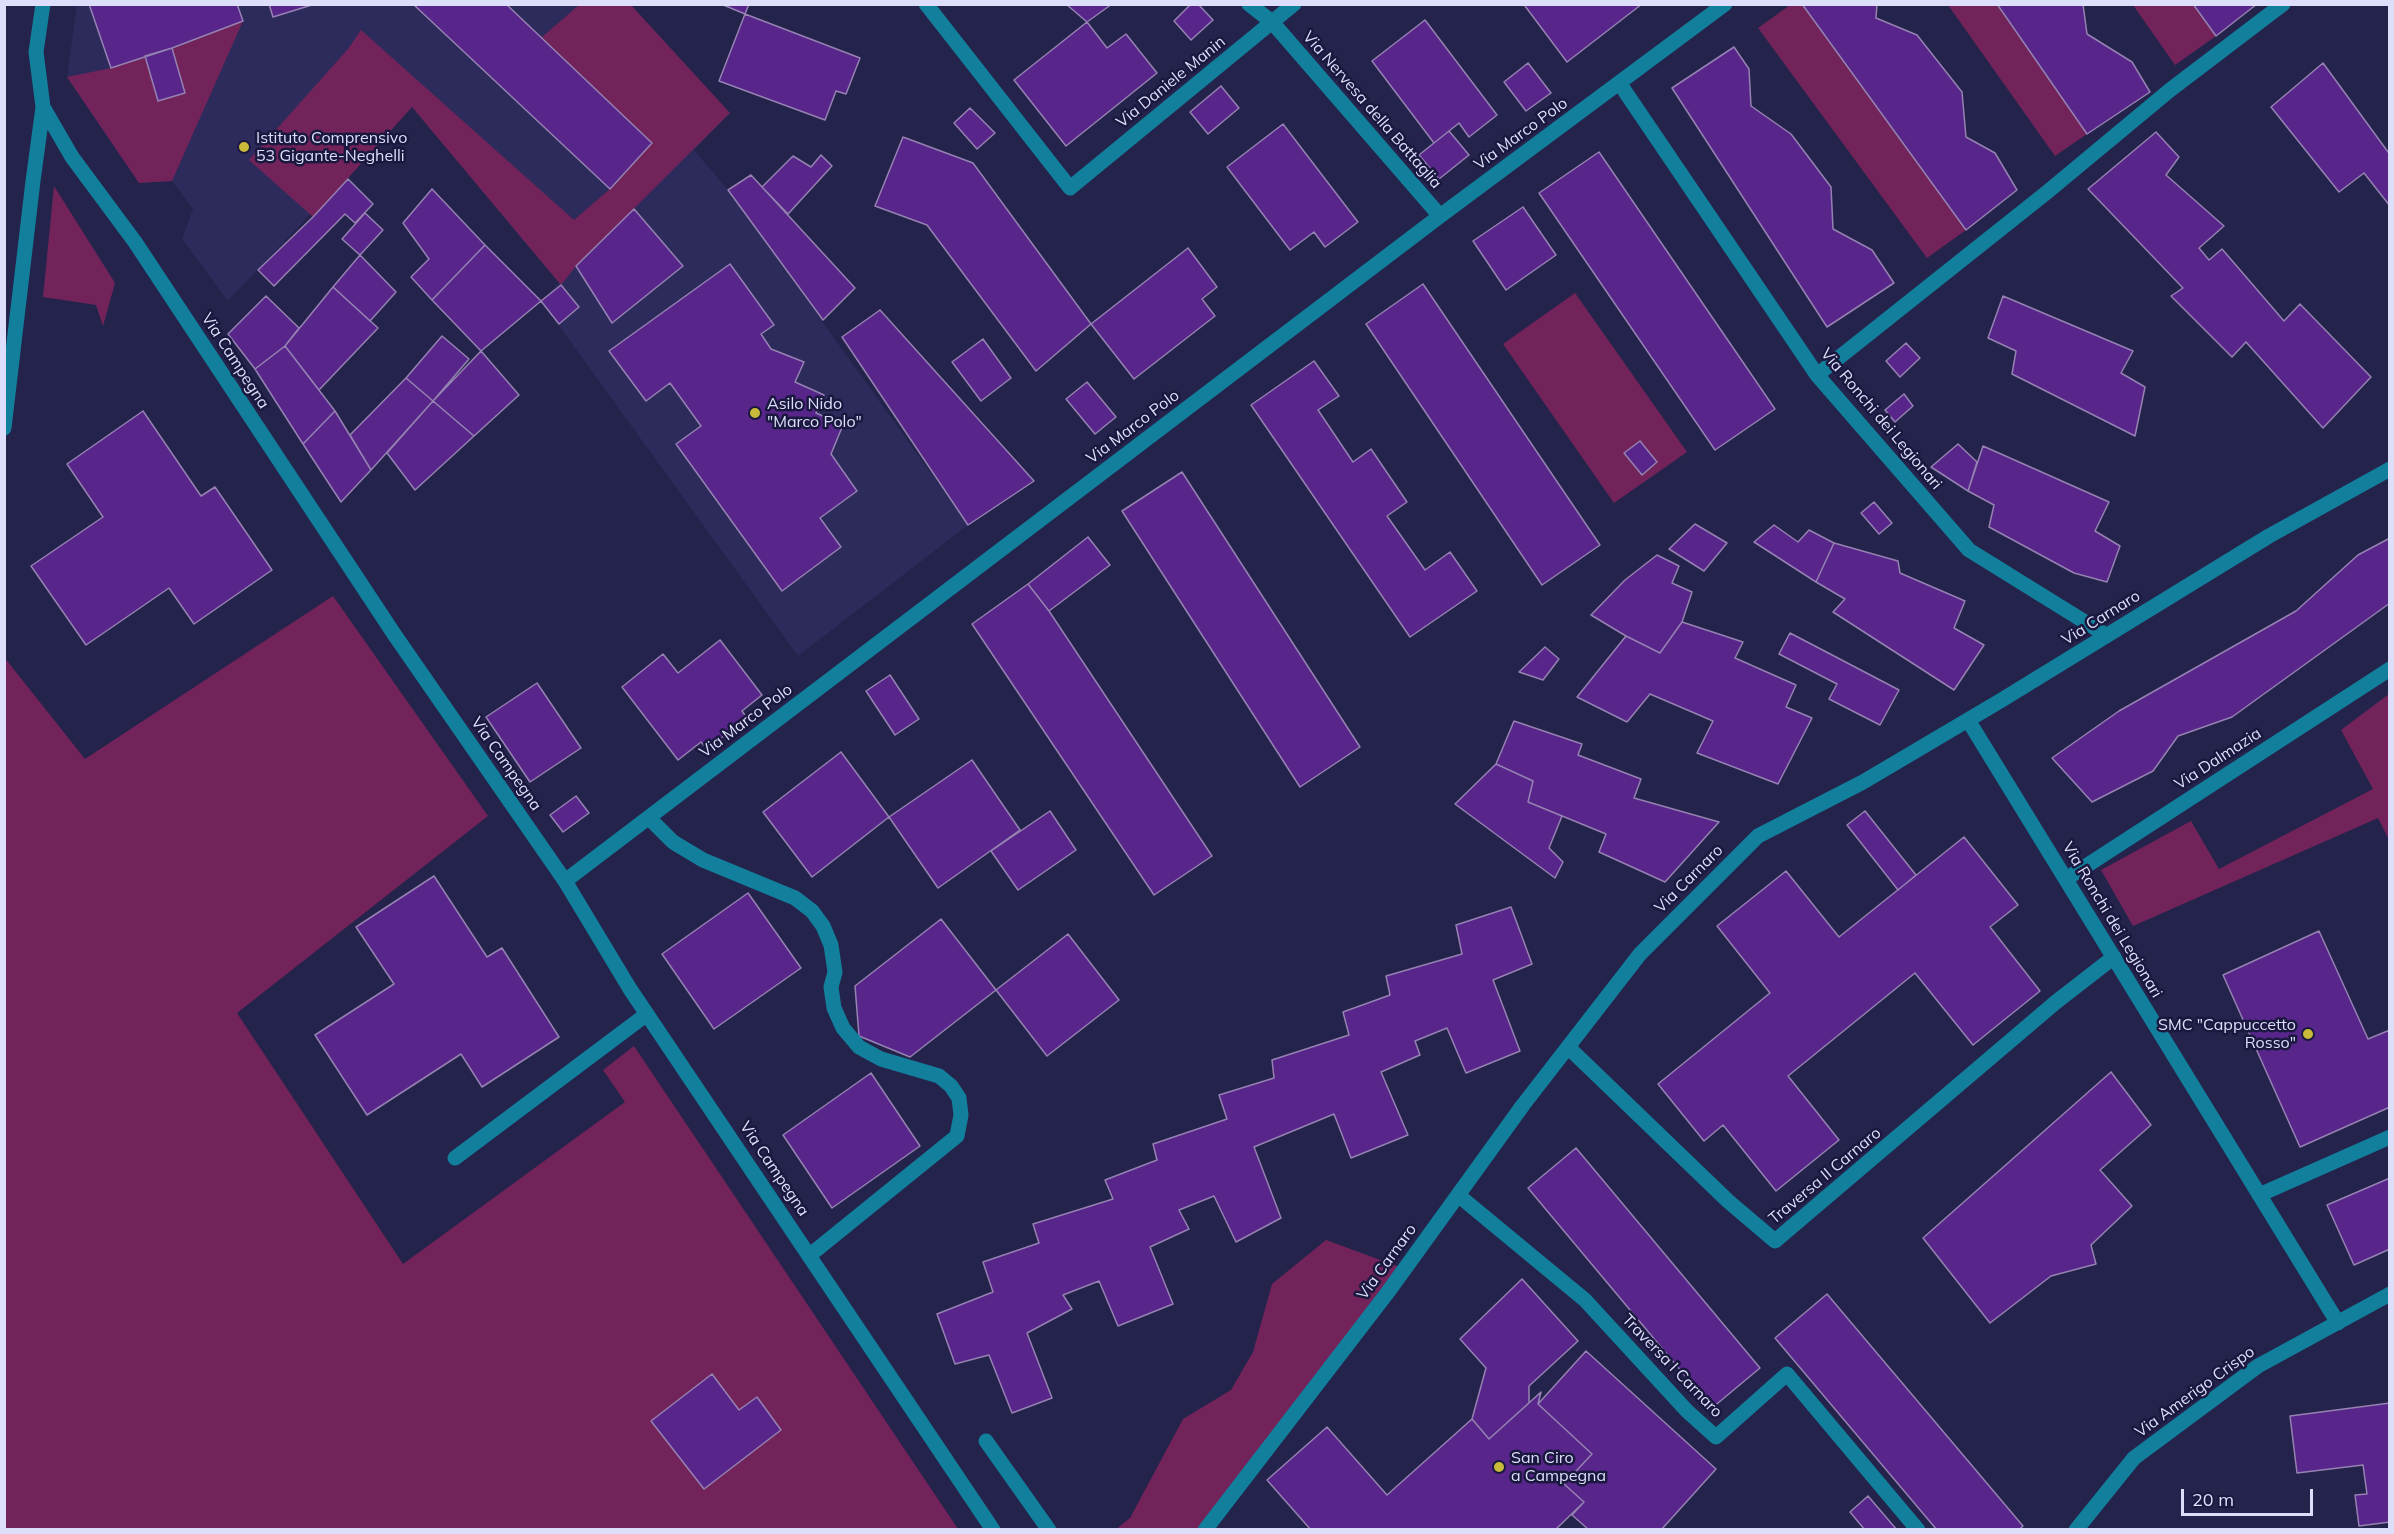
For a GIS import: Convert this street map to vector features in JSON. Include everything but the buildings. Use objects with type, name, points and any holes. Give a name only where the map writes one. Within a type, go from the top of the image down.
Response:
[{"type":"street","name":"Via Campegna","points":[[43,4],[36,52],[44,108],[72,158],[135,242],[394,634],[565,881],[647,1014],[993,1530]]},
{"type":"street","name":"Via Daniele Manin","points":[[926,4],[1070,188],[1294,4]]},
{"type":"street","name":"Via Nervesa della Battaglia","points":[[1249,4],[1272,22],[1440,216]]},
{"type":"street","name":"Via Marco Polo","points":[[565,881],[1440,216],[1725,4]]},
{"type":"street","points":[[1817,375],[2046,193],[2170,90],[2283,4]]},
{"type":"street","name":"Via Ronchi dei Legionari","points":[[1620,84],[1817,375],[1969,550],[2106,635]]},
{"type":"street","points":[[4,428],[33,181],[44,108]]},
{"type":"street","name":"Via Carnaro","points":[[1205,1530],[1388,1292],[1523,1105],[1640,954],[1758,836],[1863,782],[2269,536],[2390,469]]},
{"type":"street","name":"Via Dalmazia","points":[[2066,879],[2390,669]]},
{"type":"street","name":"Via Ronchi dei Legionari","points":[[1968,720],[2338,1323]]},
{"type":"street","points":[[649,818],[673,842],[703,860],[795,898],[812,911],[823,926],[831,945],[835,972],[831,987],[834,1008],[843,1028],[859,1047],[881,1059],[939,1077],[951,1086],[959,1098],[961,1115],[957,1136],[810,1254]]},
{"type":"street","name":"Traversa II Carnaro","points":[[1569,1048],[1728,1201],[1775,1241],[2056,1002],[2114,957]]},
{"type":"street","points":[[455,1158],[647,1014]]},
{"type":"street","points":[[2259,1195],[2390,1137]]},
{"type":"street","name":"Traversa I Carnaro","points":[[1458,1194],[1585,1300],[1687,1412],[1716,1437],[1787,1374],[1918,1530]]},
{"type":"street","name":"Via Amerigo Crispo","points":[[2076,1530],[2134,1458],[2258,1366],[2390,1294]]},
{"type":"street","points":[[986,1441],[1049,1530]]},
{"type":"shaded area","points":[[77,5],[631,5],[730,113],[694,150],[728,190],[968,525],[798,656],[541,301],[559,283],[412,107],[228,301],[182,239],[193,209],[172,181],[139,183],[67,77]]},
{"type":"shaded area","points":[[579,5],[631,5],[730,113],[576,266],[561,285],[412,107],[313,217],[249,160],[348,49],[361,30],[574,220],[610,189],[541,38]]},
{"type":"shaded area","points":[[1790,5],[1802,5],[1966,230],[1927,258],[1758,28]]},
{"type":"shaded area","points":[[1948,5],[1997,5],[2087,134],[2055,156]]},
{"type":"shaded area","points":[[2133,5],[2193,5],[2216,36],[2175,65]]},
{"type":"shaded area","points":[[243,21],[172,181],[139,183],[67,77],[111,68],[145,56],[158,101],[185,93],[172,48]]},
{"type":"shaded area","points":[[54,186],[115,283],[103,326],[96,305],[43,297]]},
{"type":"shaded area","points":[[1575,293],[1687,452],[1614,503],[1503,344]],"holes":[[[1639,441],[1657,462],[1642,475],[1625,454]]]},
{"type":"shaded area","points":[[333,596],[488,816],[237,1013],[403,1264],[625,1102],[603,1070],[634,1046],[958,1529],[5,1529],[4,657],[85,759]]},
{"type":"shaded area","points":[[2389,694],[2389,840],[2378,818],[2133,926],[2101,870],[2191,821],[2219,869],[2373,789],[2341,730]]},
{"type":"shaded area","points":[[1326,1240],[1405,1269],[1205,1529],[1115,1530],[1130,1518],[1183,1419],[1231,1390],[1253,1352],[1272,1284]]},
{"type":"place","name":"Istituto Comprensivo 53 Gigante-Neghelli","points":[[244,147]]},
{"type":"place","name":"Asilo Nido \"Marco Polo\"","points":[[755,413]]},
{"type":"place","name":"SMC \"Cappuccetto Rosso\"","points":[[2308,1034]]},
{"type":"place","name":"San Ciro a Campegna","points":[[1499,1467]]}]
